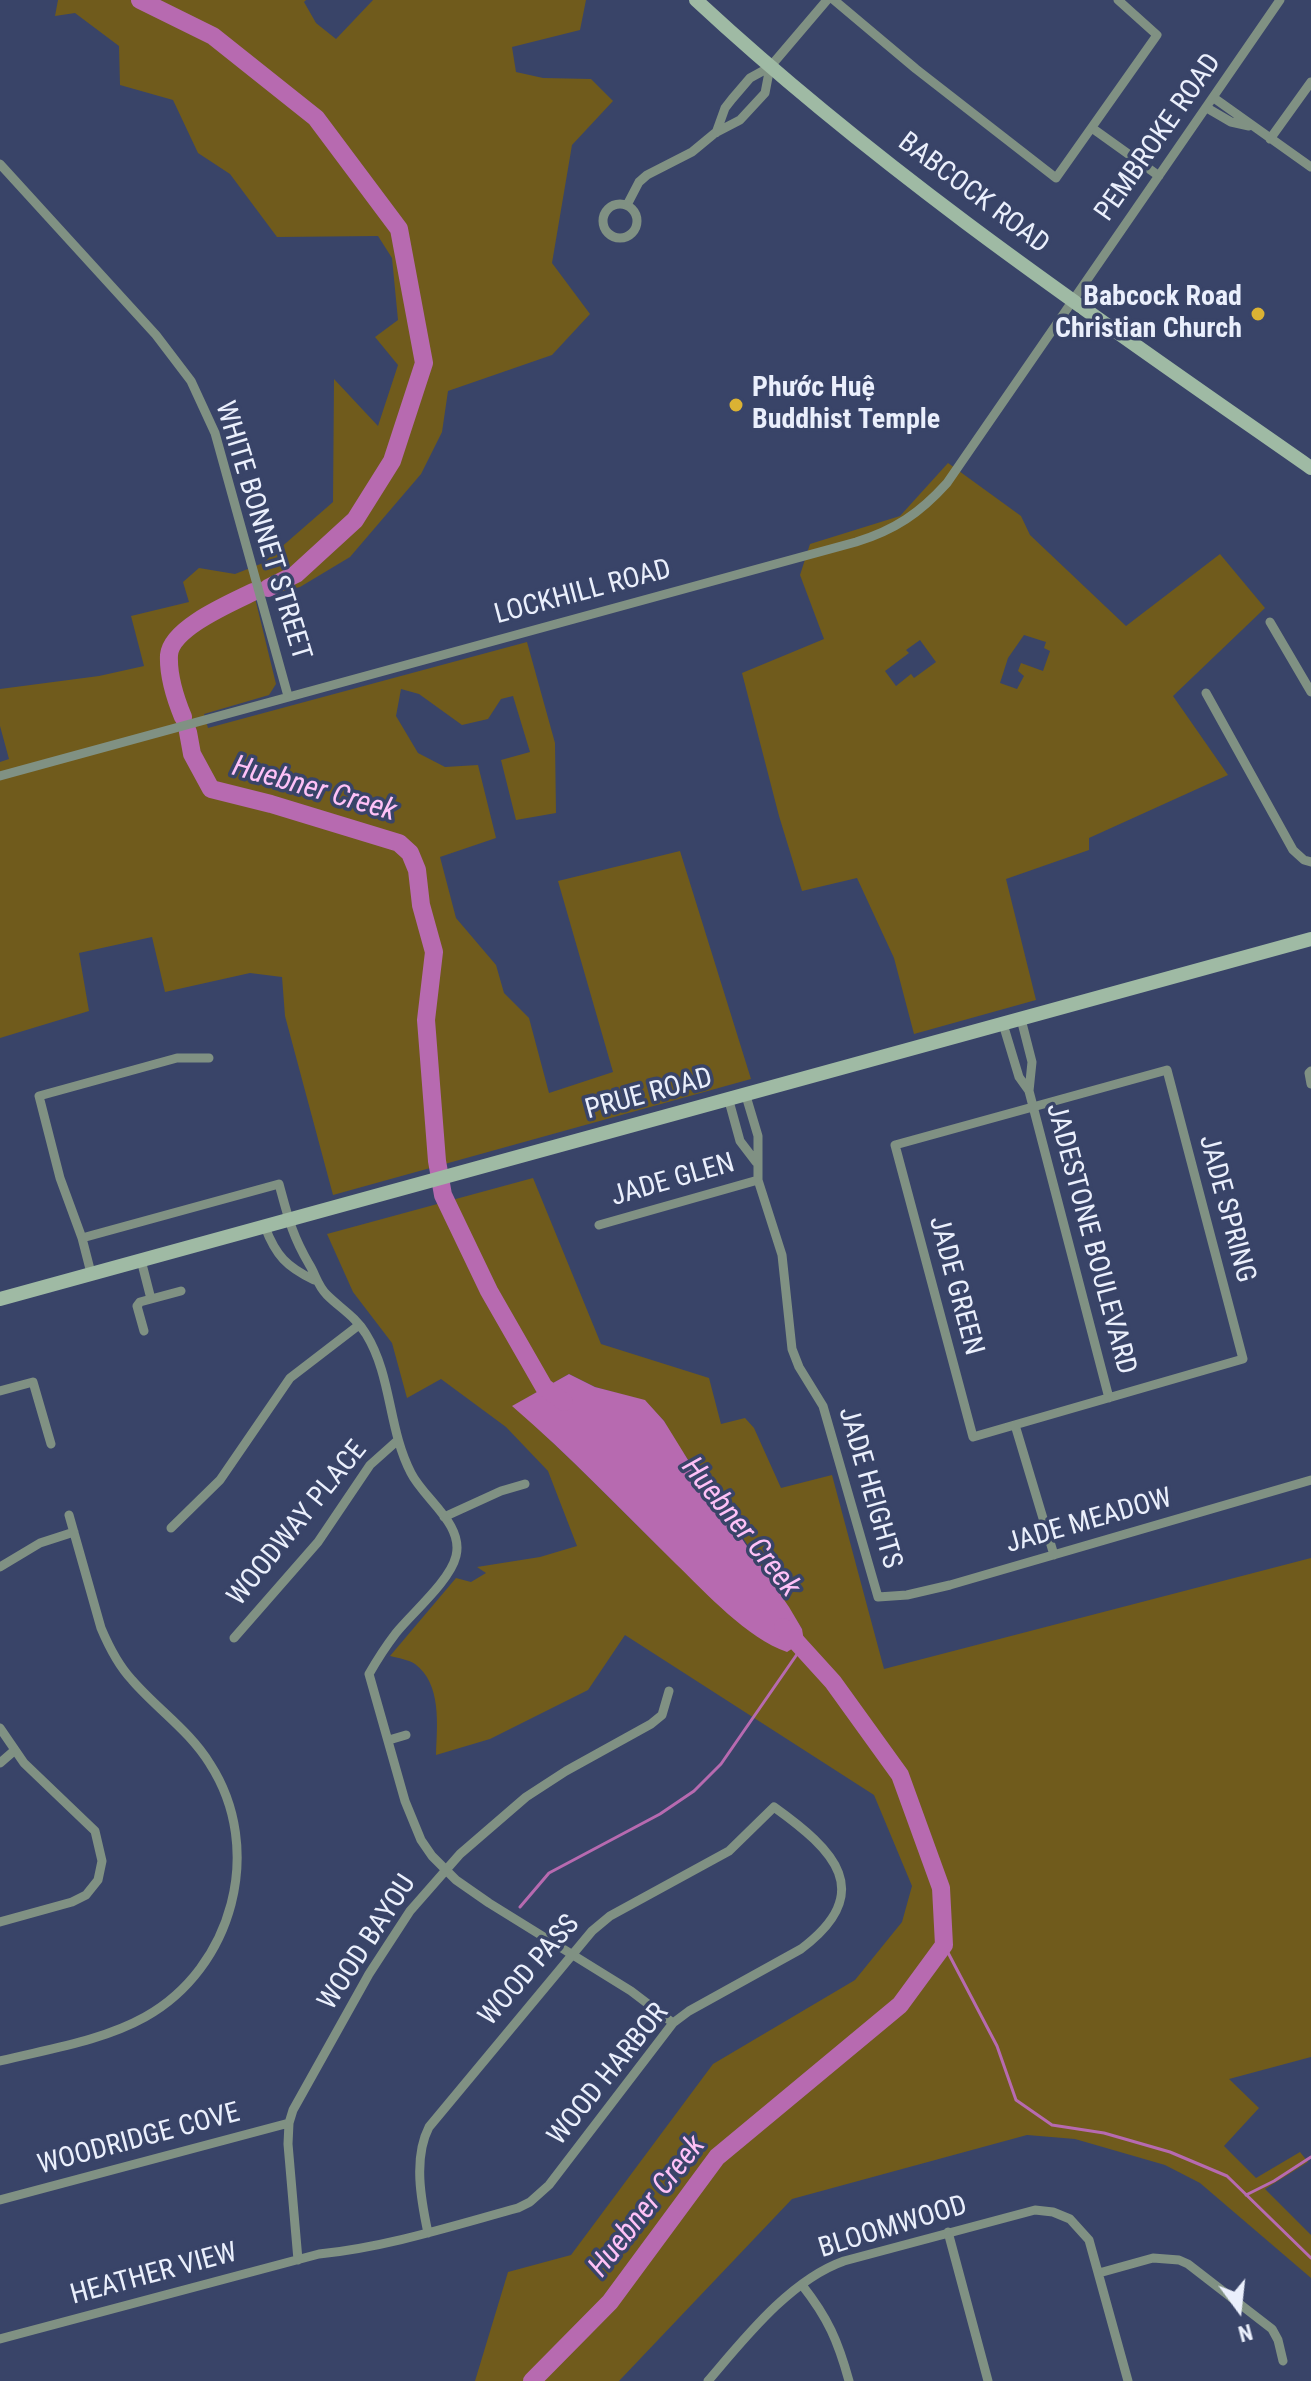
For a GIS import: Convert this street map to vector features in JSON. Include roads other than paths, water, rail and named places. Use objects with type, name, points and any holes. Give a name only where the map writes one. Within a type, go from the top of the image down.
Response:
[{"type":"main road","name":"BABCOCK ROAD","points":[[696,0],[770,67],[890,165],[1073,300],[1311,468]]},
{"type":"main road","name":"PRUE ROAD","points":[[0,1299],[1311,939]]},
{"type":"street","points":[[715,133],[732,99],[750,78],[770,67],[827,0]]},
{"type":"street","points":[[834,0],[916,69],[1056,178],[1157,35],[1118,0]]},
{"type":"street","name":"PEMBROKE ROAD","points":[[1073,300],[1280,0]]},
{"type":"street","points":[[627,205],[639,182],[647,175],[692,152],[715,133],[740,120],[765,93],[770,67]]},
{"type":"street","points":[[1270,139],[1311,82]]},
{"type":"street","points":[[1214,98],[1237,113],[1249,126],[1311,167]]},
{"type":"street","points":[[732,99],[747,112]]},
{"type":"street","points":[[1207,108],[1231,122],[1249,126]]},
{"type":"street","points":[[1092,128],[1159,176]]},
{"type":"street","name":"WHITE BONNET STREET","points":[[0,164],[156,335],[191,381],[215,433],[288,696]]},
{"type":"street","name":"LOCKHILL ROAD","points":[[0,776],[856,542],[897,527],[918,513],[947,483],[1073,300]]},
{"type":"street","points":[[1270,622],[1311,692]]},
{"type":"street","points":[[1206,693],[1293,850],[1311,862]]},
{"type":"street","name":"JADESTONE BOULEVARD","points":[[1021,1019],[1030,1054],[1032,1073],[1029,1091]]},
{"type":"street","name":"JADESTONE BOULEVARD","points":[[1003,1024],[1019,1077],[1029,1091],[1109,1398]]},
{"type":"street","points":[[1013,1058],[1030,1054]]},
{"type":"street","points":[[91,1273],[60,1178],[39,1096],[177,1058],[209,1058]]},
{"type":"street","name":"JADE SPRING","points":[[1033,1107],[1167,1070],[1243,1359],[1109,1398]]},
{"type":"street","points":[[1311,1071],[1311,1084]]},
{"type":"street","name":"JADE HEIGHTS","points":[[746,1096],[759,1148],[756,1162],[758,1180],[782,1255],[792,1349],[799,1367],[823,1406],[878,1597]]},
{"type":"street","name":"JADE HEIGHTS","points":[[729,1101],[738,1133],[756,1162]]},
{"type":"street","name":"JADE GREEN","points":[[1015,1425],[973,1437],[895,1145],[1033,1107]]},
{"type":"street","points":[[738,1133],[756,1129]]},
{"type":"street","name":"JADE GLEN","points":[[599,1225],[758,1180]]},
{"type":"street","points":[[82,1238],[279,1184],[289,1221],[314,1280]]},
{"type":"street","points":[[265,1227],[271,1244],[288,1266],[314,1280],[359,1325],[374,1349],[383,1372],[398,1440],[411,1474],[453,1530],[456,1556],[448,1572],[394,1635],[369,1674],[405,1801],[421,1840],[445,1870],[489,1903],[650,2003],[673,2023]]},
{"type":"street","points":[[284,1261],[301,1251]]},
{"type":"street","points":[[141,1260],[151,1299]]},
{"type":"street","points":[[144,1331],[137,1306],[140,1302],[181,1291]]},
{"type":"street","points":[[171,1528],[220,1480],[290,1378],[359,1325]]},
{"type":"street","points":[[0,1391],[33,1382],[51,1444]]},
{"type":"street","points":[[1054,1555],[1015,1425],[1109,1398]]},
{"type":"street","name":"WOODWAY PLACE","points":[[234,1638],[318,1542],[370,1465],[398,1440]]},
{"type":"street","name":"JADE MEADOW","points":[[878,1597],[907,1595],[950,1585],[1311,1480]]},
{"type":"street","points":[[444,1517],[501,1491],[525,1484]]},
{"type":"street","points":[[0,2061],[130,2025],[163,2006],[191,1981],[213,1950],[229,1915],[237,1878],[235,1831],[222,1786],[191,1738],[149,1699],[118,1662],[101,1628],[69,1515]]},
{"type":"street","points":[[0,1567],[40,1543],[74,1532]]},
{"type":"street","name":"WOOD BAYOU","points":[[289,2123],[303,2087],[369,1974],[410,1911],[445,1870],[526,1797],[651,1724],[662,1715],[669,1691]]},
{"type":"street","points":[[0,1728],[24,1763],[95,1831],[102,1861],[98,1880],[86,1895],[72,1902],[0,1922]]},
{"type":"street","points":[[389,1740],[406,1735]]},
{"type":"street","points":[[0,1763],[15,1750]]},
{"type":"street","name":"WOOD PASS","points":[[428,2233],[420,2158],[429,2127],[592,1931],[610,1916],[729,1851],[774,1807]]},
{"type":"street","name":"WOOD HARBOR","points":[[319,2254],[359,2251],[428,2233],[518,2208],[544,2192],[673,2023],[801,1949],[821,1932],[839,1907],[842,1887],[835,1867],[822,1846],[774,1807]]},
{"type":"street","points":[[289,2123],[298,2260]]},
{"type":"street","name":"WOODRIDGE COVE","points":[[0,2200],[289,2123]]},
{"type":"street","name":"BLOOMWOOD","points":[[708,2381],[736,2348],[802,2285],[832,2265],[1023,2212],[1053,2212],[1070,2219],[1083,2231],[1095,2256],[1128,2381]]},
{"type":"street","points":[[948,2232],[988,2381]]},
{"type":"street","name":"HEATHER VIEW","points":[[0,2339],[319,2254]]},
{"type":"street","points":[[1099,2273],[1153,2258],[1179,2260],[1188,2264],[1272,2329],[1283,2361]]},
{"type":"street","points":[[802,2285],[829,2321],[849,2381]]},
{"type":"waterway","name":"Huebner Creek","points":[[140,0],[213,36],[316,118],[399,229],[424,363],[392,461],[355,520],[296,574],[268,588]]},
{"type":"waterway","name":"Huebner Creek","points":[[183,717],[170,671],[172,645],[191,626],[253,592]]},
{"type":"waterway","name":"Huebner Creek","points":[[188,732],[192,754],[211,789],[399,843],[410,853],[417,870],[421,905],[434,952],[426,1020],[437,1161],[443,1195],[489,1291],[544,1387],[564,1402]]},
{"type":"waterway","name":"Huebner Creek","points":[[532,2381],[610,2302],[717,2157],[900,2005],[944,1945],[941,1888],[900,1775],[833,1682],[783,1627]]},
{"type":"waterway","points":[[520,1907],[549,1873],[660,1814],[694,1791],[721,1764],[802,1647]]},
{"type":"waterway","points":[[944,1945],[997,2046],[1016,2100],[1052,2125],[1104,2133],[1170,2152],[1227,2176],[1311,2258]]},
{"type":"waterway","points":[[1246,2195],[1311,2157]]},
{"type":"place","name":"Babcock Road Christian Church","points":[[1258,314]]},
{"type":"place","name":"Phước Huệ Buddhist Temple","points":[[736,405]]}]
